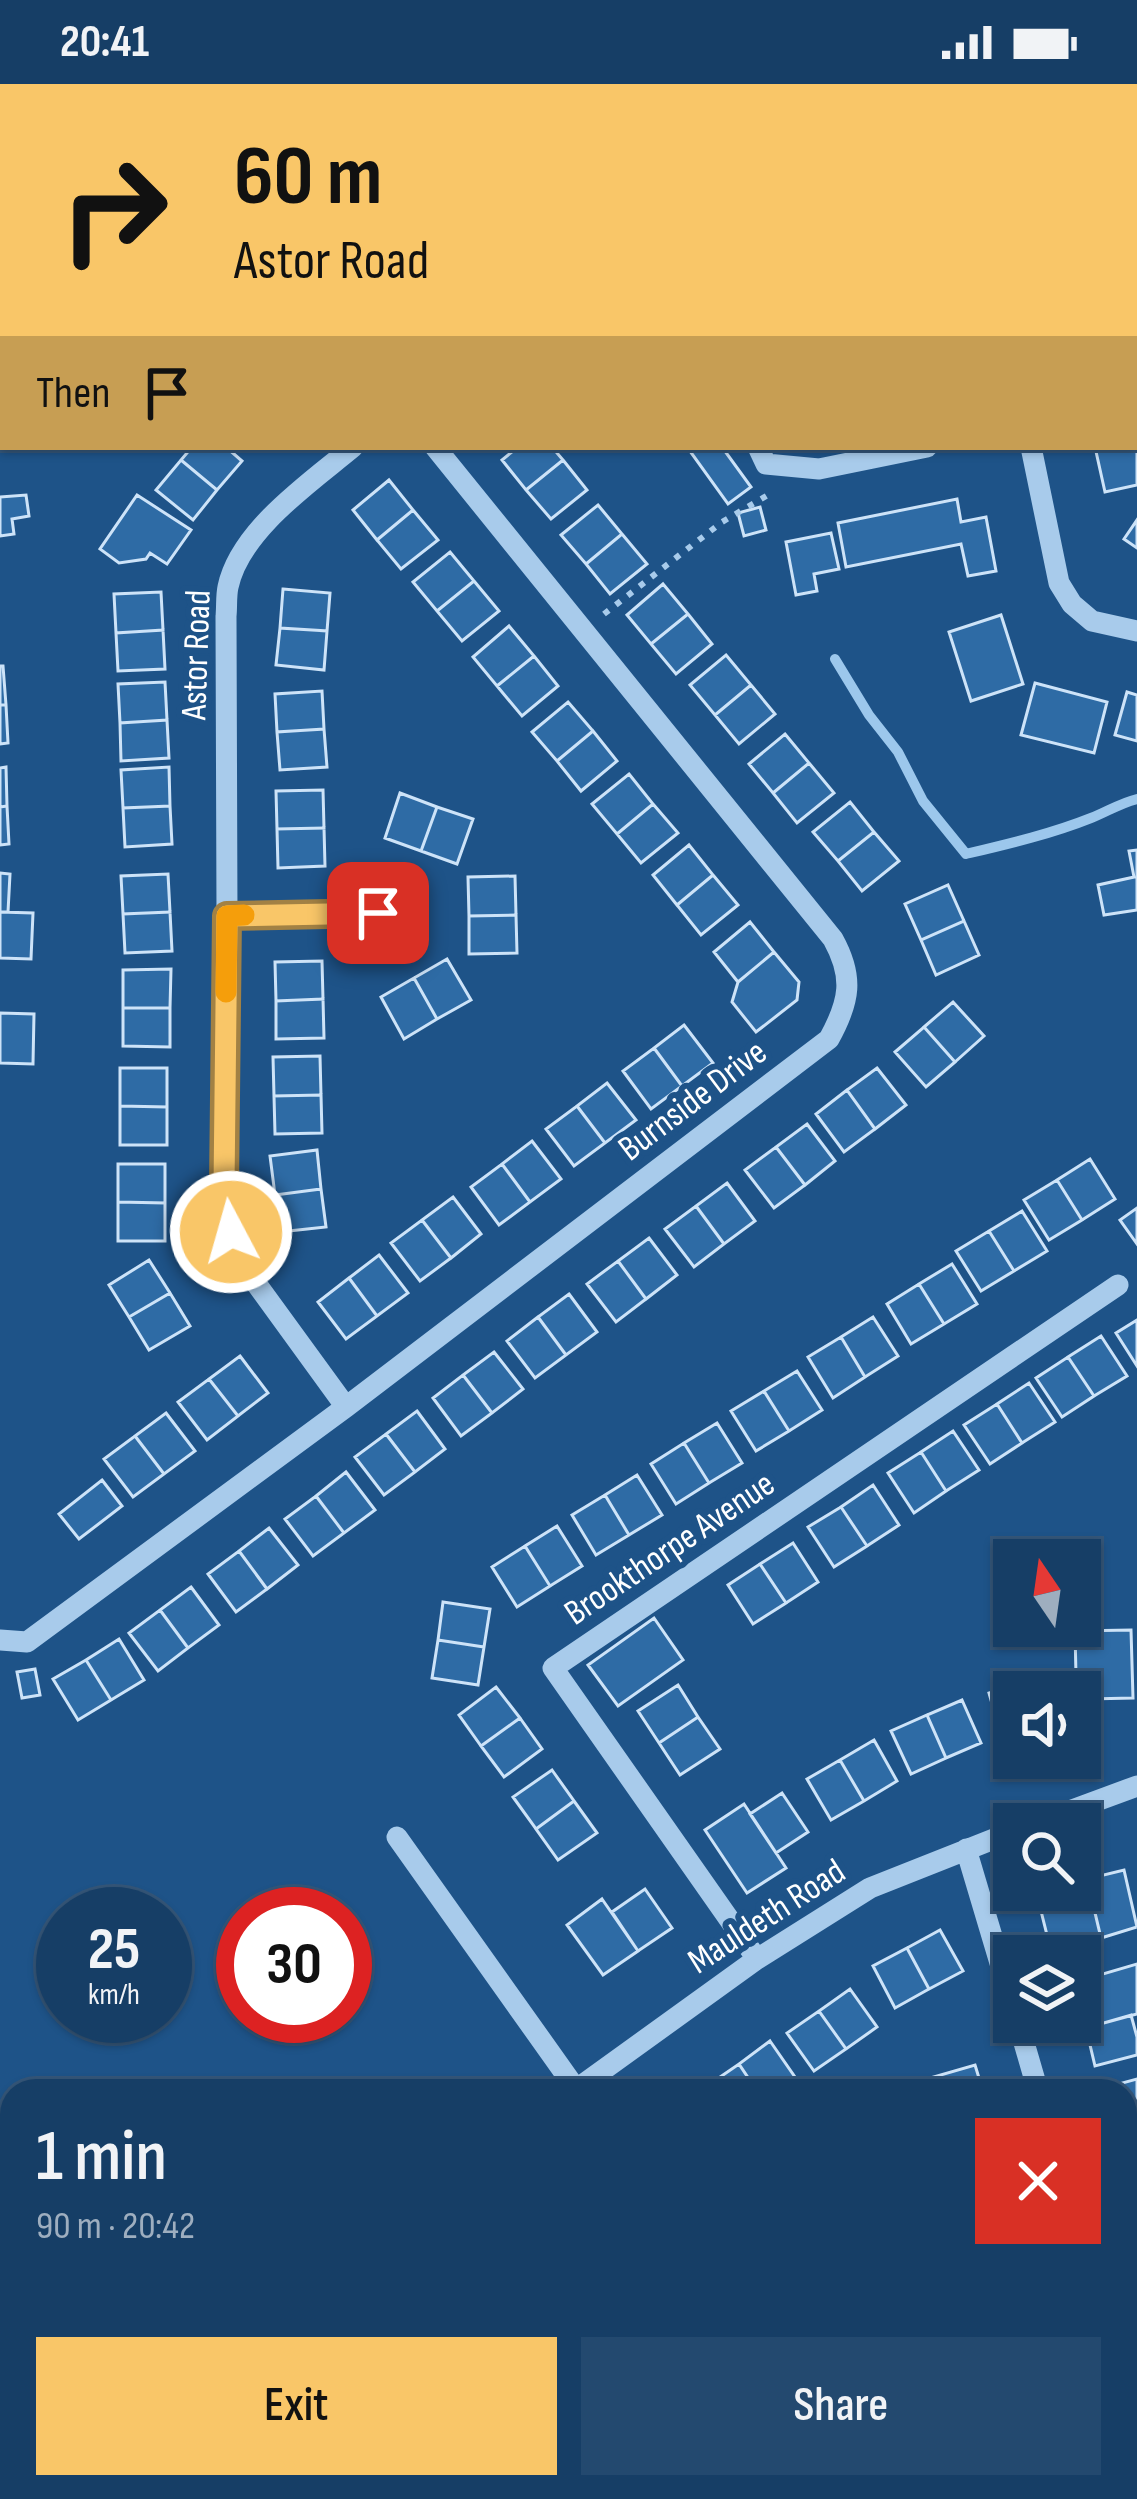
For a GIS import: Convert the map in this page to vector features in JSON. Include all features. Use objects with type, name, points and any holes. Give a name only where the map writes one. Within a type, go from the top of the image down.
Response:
[{"type":"street","name":"Astor Road","points":[[346,1407],[242,1264],[224,1187],[228,587],[237,564],[270,518],[349,450]]},
{"type":"street","name":"Burnside Drive","points":[[0,1640],[27,1642],[346,1407],[829,1039],[844,1012],[845,960],[833,939],[437,450]]},
{"type":"street","points":[[759,450],[766,464],[819,469],[912,450]]},
{"type":"street","points":[[1032,450],[1060,584],[1072,604],[1092,621],[1137,631]]},
{"type":"street","points":[[227,916],[378,913]]},
{"type":"street","name":"Brookthorpe Avenue","points":[[758,1959],[553,1668],[1118,1285]]},
{"type":"street","points":[[1091,1803],[1137,1786]]},
{"type":"street","points":[[398,1837],[567,2079]]},
{"type":"street","name":"Mauldeth Road","points":[[590,2079],[758,1959],[869,1888],[993,1839]]},
{"type":"street","points":[[966,1849],[993,1940]]},
{"type":"street","points":[[1024,2043],[1035,2079]]},
{"type":"path","points":[[585,629],[722,522],[819,469]]},
{"type":"building","points":[[189,450],[229,450],[242,461],[217,490],[181,460]]},
{"type":"building","points":[[514,450],[555,450],[563,460],[526,490],[502,460]]},
{"type":"building","points":[[689,450],[724,450],[751,487],[728,504]]},
{"type":"building","points":[[1096,450],[1137,450],[1137,485],[1105,492]]},
{"type":"building","points":[[181,460],[217,490],[193,520],[156,490]]},
{"type":"building","points":[[563,460],[587,490],[551,519],[526,490]]},
{"type":"building","points":[[389,480],[413,510],[377,540],[353,510]]},
{"type":"building","points":[[26,495],[29,516],[12,519],[14,534],[0,536],[0,497]]},
{"type":"building","points":[[137,495],[191,530],[167,564],[150,553],[146,559],[119,563],[100,549]]},
{"type":"building","points":[[957,499],[961,522],[986,517],[996,571],[968,576],[961,544],[846,567],[838,523]]},
{"type":"building","points":[[598,505],[622,534],[586,564],[561,535]]},
{"type":"building","points":[[760,507],[766,530],[744,536],[738,513]]},
{"type":"building","points":[[413,510],[438,540],[401,569],[377,540]]},
{"type":"building","points":[[1137,520],[1137,548],[1124,539]]},
{"type":"building","points":[[831,533],[839,569],[814,574],[817,591],[796,595],[786,542]]},
{"type":"building","points":[[622,534],[647,564],[610,594],[586,564]]},
{"type":"building","points":[[450,552],[474,581],[437,611],[413,582]]},
{"type":"building","points":[[474,581],[499,611],[462,641],[437,611]]},
{"type":"building","points":[[663,584],[688,614],[651,644],[627,615]]},
{"type":"building","points":[[283,589],[330,593],[327,631],[280,628]]},
{"type":"building","points":[[161,592],[163,630],[116,633],[114,594]]},
{"type":"building","points":[[688,614],[712,644],[676,674],[651,644]]},
{"type":"building","points":[[1001,615],[1023,684],[971,701],[949,632]]},
{"type":"building","points":[[509,626],[534,656],[497,686],[473,657]]},
{"type":"building","points":[[280,628],[327,631],[324,670],[276,665]]},
{"type":"building","points":[[163,630],[165,669],[118,671],[116,633]]},
{"type":"building","points":[[726,655],[751,685],[715,715],[690,685]]},
{"type":"building","points":[[534,656],[558,686],[522,716],[497,686]]},
{"type":"building","points":[[3,666],[6,705],[0,705]]},
{"type":"building","points":[[165,682],[167,720],[120,723],[118,684]]},
{"type":"building","points":[[1035,683],[1107,702],[1094,753],[1021,735]]},
{"type":"building","points":[[751,685],[775,714],[739,744],[715,715]]},
{"type":"building","points":[[322,691],[324,729],[277,732],[275,694]]},
{"type":"building","points":[[1127,692],[1137,695],[1137,741],[1115,735]]},
{"type":"building","points":[[568,702],[593,731],[557,761],[532,732]]},
{"type":"building","points":[[0,705],[6,705],[8,743],[0,744]]},
{"type":"building","points":[[167,720],[169,758],[121,761],[120,723]]},
{"type":"building","points":[[324,729],[327,767],[280,770],[277,732]]},
{"type":"building","points":[[593,731],[617,761],[581,791],[557,761]]},
{"type":"building","points":[[785,734],[809,763],[773,793],[749,764]]},
{"type":"building","points":[[809,763],[834,793],[797,823],[773,793]]},
{"type":"building","points":[[6,767],[7,806],[0,807],[0,768]]},
{"type":"building","points":[[169,767],[170,806],[123,808],[121,770]]},
{"type":"building","points":[[629,774],[653,804],[617,834],[592,804]]},
{"type":"building","points":[[323,790],[324,828],[277,829],[276,791]]},
{"type":"building","points":[[400,793],[437,807],[421,851],[385,838]]},
{"type":"building","points":[[850,802],[874,832],[838,861],[813,832]]},
{"type":"building","points":[[653,804],[678,833],[641,863],[617,834]]},
{"type":"building","points":[[7,806],[9,844],[0,845],[0,807]]},
{"type":"building","points":[[170,806],[172,844],[125,847],[123,808]]},
{"type":"building","points":[[437,807],[473,819],[457,864],[421,851]]},
{"type":"building","points":[[324,828],[325,866],[278,868],[277,829]]},
{"type":"building","points":[[874,832],[899,861],[862,891],[838,861]]},
{"type":"building","points":[[689,845],[713,875],[677,905],[653,875]]},
{"type":"building","points":[[1137,850],[1137,910],[1104,915],[1098,885],[1134,877],[1129,851]]},
{"type":"building","points":[[0,873],[10,874],[8,912],[0,912]]},
{"type":"building","points":[[168,874],[170,912],[123,914],[121,876]]},
{"type":"building","points":[[713,875],[738,905],[701,935],[677,905]]},
{"type":"building","points":[[515,876],[516,915],[469,916],[468,877]]},
{"type":"building","points":[[948,885],[964,921],[921,940],[905,904]]},
{"type":"building","points":[[0,912],[33,913],[31,959],[0,958]]},
{"type":"building","points":[[170,912],[172,951],[125,953],[123,914]]},
{"type":"building","points":[[516,915],[517,953],[469,954],[469,916]]},
{"type":"building","points":[[964,921],[979,955],[936,975],[921,940]]},
{"type":"building","points":[[750,922],[774,952],[738,982],[714,952]]},
{"type":"building","points":[[774,952],[799,982],[797,1000],[756,1032],[732,1002],[738,982]]},
{"type":"building","points":[[447,959],[471,1000],[437,1019],[414,978]]},
{"type":"building","points":[[322,961],[323,999],[276,1001],[275,962]]},
{"type":"building","points":[[171,969],[170,1008],[123,1008],[123,970]]},
{"type":"building","points":[[414,978],[437,1019],[404,1039],[381,997]]},
{"type":"building","points":[[323,999],[324,1038],[276,1039],[276,1001]]},
{"type":"building","points":[[953,1002],[984,1036],[955,1062],[924,1027]]},
{"type":"building","points":[[123,1008],[170,1008],[170,1047],[123,1046]]},
{"type":"building","points":[[0,1013],[34,1014],[33,1064],[0,1063]]},
{"type":"building","points":[[684,1025],[713,1063],[682,1086],[654,1048]]},
{"type":"building","points":[[924,1027],[955,1062],[926,1087],[895,1052]]},
{"type":"building","points":[[654,1048],[682,1086],[651,1109],[623,1071]]},
{"type":"building","points":[[320,1056],[321,1095],[274,1096],[273,1057]]},
{"type":"building","points":[[120,1068],[167,1068],[167,1107],[120,1106]]},
{"type":"building","points":[[877,1068],[906,1105],[875,1129],[847,1090]]},
{"type":"building","points":[[607,1083],[636,1120],[605,1143],[577,1106]]},
{"type":"building","points":[[847,1090],[875,1129],[844,1152],[816,1114]]},
{"type":"building","points":[[321,1095],[322,1133],[275,1134],[274,1096]]},
{"type":"building","points":[[120,1106],[167,1107],[167,1145],[120,1145]]},
{"type":"building","points":[[577,1106],[605,1143],[574,1166],[546,1129]]},
{"type":"building","points":[[807,1124],[835,1161],[805,1185],[776,1147]]},
{"type":"building","points":[[532,1141],[561,1179],[530,1202],[502,1164]]},
{"type":"building","points":[[776,1147],[805,1185],[774,1208],[745,1170]]},
{"type":"building","points":[[317,1150],[321,1189],[275,1195],[270,1156]]},
{"type":"building","points":[[1090,1159],[1115,1199],[1082,1220],[1057,1180]]},
{"type":"building","points":[[118,1164],[165,1164],[165,1203],[118,1202]]},
{"type":"building","points":[[502,1164],[530,1202],[499,1225],[471,1187]]},
{"type":"building","points":[[1057,1180],[1082,1220],[1049,1240],[1024,1200]]},
{"type":"building","points":[[727,1183],[755,1221],[724,1244],[696,1206]]},
{"type":"building","points":[[321,1189],[326,1227],[279,1232],[275,1195]]},
{"type":"building","points":[[453,1197],[481,1234],[451,1258],[422,1220]]},
{"type":"building","points":[[118,1202],[165,1203],[165,1241],[118,1241]]},
{"type":"building","points":[[696,1206],[724,1244],[694,1267],[665,1229]]},
{"type":"building","points":[[1137,1208],[1137,1244],[1120,1220]]},
{"type":"building","points":[[1022,1211],[1047,1251],[1014,1271],[989,1231]]},
{"type":"building","points":[[422,1220],[451,1258],[420,1281],[391,1243]]},
{"type":"building","points":[[989,1231],[1014,1271],[981,1291],[956,1251]]},
{"type":"building","points":[[649,1238],[677,1275],[646,1299],[618,1261]]},
{"type":"building","points":[[379,1255],[408,1293],[377,1316],[349,1278]]},
{"type":"building","points":[[149,1260],[170,1293],[129,1317],[109,1285]]},
{"type":"building","points":[[618,1261],[646,1299],[616,1322],[587,1284]]},
{"type":"building","points":[[952,1264],[977,1304],[944,1324],[919,1284]]},
{"type":"building","points":[[349,1278],[377,1316],[346,1339],[318,1302]]},
{"type":"building","points":[[919,1284],[944,1324],[911,1344],[887,1304]]},
{"type":"building","points":[[170,1293],[190,1326],[149,1350],[129,1317]]},
{"type":"building","points":[[569,1294],[597,1332],[566,1355],[538,1317]]},
{"type":"building","points":[[538,1317],[566,1355],[535,1378],[507,1341]]},
{"type":"building","points":[[873,1317],[898,1356],[865,1377],[841,1337]]},
{"type":"building","points":[[1137,1320],[1137,1366],[1116,1333]]},
{"type":"building","points":[[1101,1336],[1127,1376],[1094,1396],[1068,1357]]},
{"type":"building","points":[[841,1337],[865,1377],[833,1398],[808,1357]]},
{"type":"building","points":[[494,1352],[523,1389],[492,1413],[463,1375]]},
{"type":"building","points":[[240,1356],[268,1393],[238,1416],[209,1379]]},
{"type":"building","points":[[1068,1357],[1094,1396],[1062,1417],[1036,1378]]},
{"type":"building","points":[[797,1371],[822,1410],[789,1431],[764,1391]]},
{"type":"building","points":[[463,1375],[492,1413],[461,1436],[433,1398]]},
{"type":"building","points":[[209,1379],[238,1416],[207,1440],[178,1402]]},
{"type":"building","points":[[1029,1383],[1055,1422],[1022,1443],[997,1404]]},
{"type":"building","points":[[764,1391],[789,1431],[756,1451],[731,1411]]},
{"type":"building","points":[[997,1404],[1022,1443],[990,1464],[964,1425]]},
{"type":"building","points":[[417,1411],[445,1449],[415,1472],[386,1434]]},
{"type":"building","points":[[166,1413],[195,1451],[164,1474],[135,1436]]},
{"type":"building","points":[[717,1423],[742,1463],[709,1483],[684,1443]]},
{"type":"building","points":[[953,1431],[979,1470],[946,1491],[921,1452]]},
{"type":"building","points":[[386,1434],[415,1472],[384,1495],[355,1457]]},
{"type":"building","points":[[135,1436],[164,1474],[133,1497],[104,1459]]},
{"type":"building","points":[[684,1443],[709,1483],[676,1504],[651,1464]]},
{"type":"building","points":[[921,1452],[946,1491],[914,1513],[888,1473]]},
{"type":"building","points":[[346,1472],[375,1510],[344,1533],[316,1496]]},
{"type":"building","points":[[637,1475],[662,1515],[629,1535],[605,1495]]},
{"type":"building","points":[[102,1480],[122,1506],[79,1539],[59,1514]]},
{"type":"building","points":[[873,1485],[899,1525],[867,1546],[841,1507]]},
{"type":"building","points":[[605,1495],[629,1535],[596,1555],[572,1515]]},
{"type":"building","points":[[316,1496],[344,1533],[313,1556],[285,1519]]},
{"type":"building","points":[[841,1507],[867,1546],[834,1567],[808,1527]]},
{"type":"building","points":[[557,1526],[582,1566],[550,1586],[525,1546]]},
{"type":"building","points":[[269,1528],[298,1565],[267,1589],[239,1551]]},
{"type":"building","points":[[793,1543],[818,1582],[786,1603],[760,1564]]},
{"type":"building","points":[[525,1546],[550,1586],[517,1607],[492,1567]]},
{"type":"building","points":[[239,1551],[267,1589],[236,1612],[208,1574]]},
{"type":"building","points":[[760,1564],[786,1603],[753,1624],[728,1585]]},
{"type":"building","points":[[191,1587],[219,1625],[188,1648],[160,1610]]},
{"type":"building","points":[[443,1602],[490,1609],[484,1647],[438,1640]]},
{"type":"building","points":[[160,1610],[188,1648],[158,1671],[129,1633]]},
{"type":"building","points":[[654,1618],[683,1660],[618,1706],[588,1665]]},
{"type":"building","points":[[1131,1630],[1133,1698],[1101,1699],[1101,1671],[1076,1671],[1075,1647],[1101,1647],[1101,1631]]},
{"type":"building","points":[[119,1639],[144,1680],[111,1700],[86,1660]]},
{"type":"building","points":[[438,1640],[484,1647],[478,1685],[432,1678]]},
{"type":"building","points":[[86,1660],[111,1700],[78,1720],[53,1679]]},
{"type":"building","points":[[35,1669],[40,1695],[22,1698],[17,1672]]},
{"type":"building","points":[[678,1685],[698,1717],[659,1743],[638,1711]]},
{"type":"building","points":[[496,1687],[520,1718],[481,1746],[459,1715]]},
{"type":"building","points":[[962,1700],[981,1743],[946,1758],[927,1715]]},
{"type":"building","points":[[927,1715],[946,1758],[911,1774],[891,1731]]},
{"type":"building","points":[[698,1717],[720,1749],[680,1775],[659,1743]]},
{"type":"building","points":[[520,1718],[542,1749],[504,1777],[481,1746]]},
{"type":"building","points":[[874,1740],[897,1781],[864,1801],[840,1760]]},
{"type":"building","points":[[840,1760],[864,1801],[831,1820],[807,1779]]},
{"type":"building","points":[[552,1770],[574,1801],[536,1829],[513,1797]]},
{"type":"building","points":[[782,1793],[808,1832],[776,1853],[750,1814]]},
{"type":"building","points":[[574,1801],[597,1833],[558,1860],[536,1829]]},
{"type":"building","points":[[744,1804],[786,1868],[747,1893],[705,1830]]},
{"type":"building","points":[[1124,1870],[1137,1927],[1101,1938],[1095,1911],[1101,1911],[1101,1876]]},
{"type":"building","points":[[645,1889],[672,1928],[638,1951],[612,1912]]},
{"type":"building","points":[[602,1899],[638,1951],[603,1975],[567,1925]]},
{"type":"building","points":[[1041,1911],[1095,1911],[1100,1935],[1047,1935]]},
{"type":"building","points":[[940,1930],[963,1971],[929,1989],[907,1948]]},
{"type":"building","points":[[907,1948],[929,1989],[895,2008],[873,1966]]},
{"type":"building","points":[[1137,1964],[1137,2014],[1101,2024],[1101,1974]]},
{"type":"building","points":[[850,1989],[877,2027],[846,2049],[819,2011]]},
{"type":"building","points":[[819,2011],[846,2049],[814,2071],[787,2033]]},
{"type":"building","points":[[1131,2015],[1137,2055],[1095,2066],[1090,2043],[1101,2043],[1101,2024]]},
{"type":"building","points":[[770,2041],[796,2079],[749,2079],[739,2064]]},
{"type":"building","points":[[739,2064],[749,2079],[717,2079]]},
{"type":"building","points":[[975,2065],[979,2079],[930,2079]]},
{"type":"waterway","points":[[835,659],[898,752],[923,801],[966,854],[1060,829],[1137,799]]},
{"type":"slow traffic","points":[[226,992],[227,916],[244,915]]},
{"type":"route","points":[[231,1232],[224,1187],[227,916],[378,913]]}]
